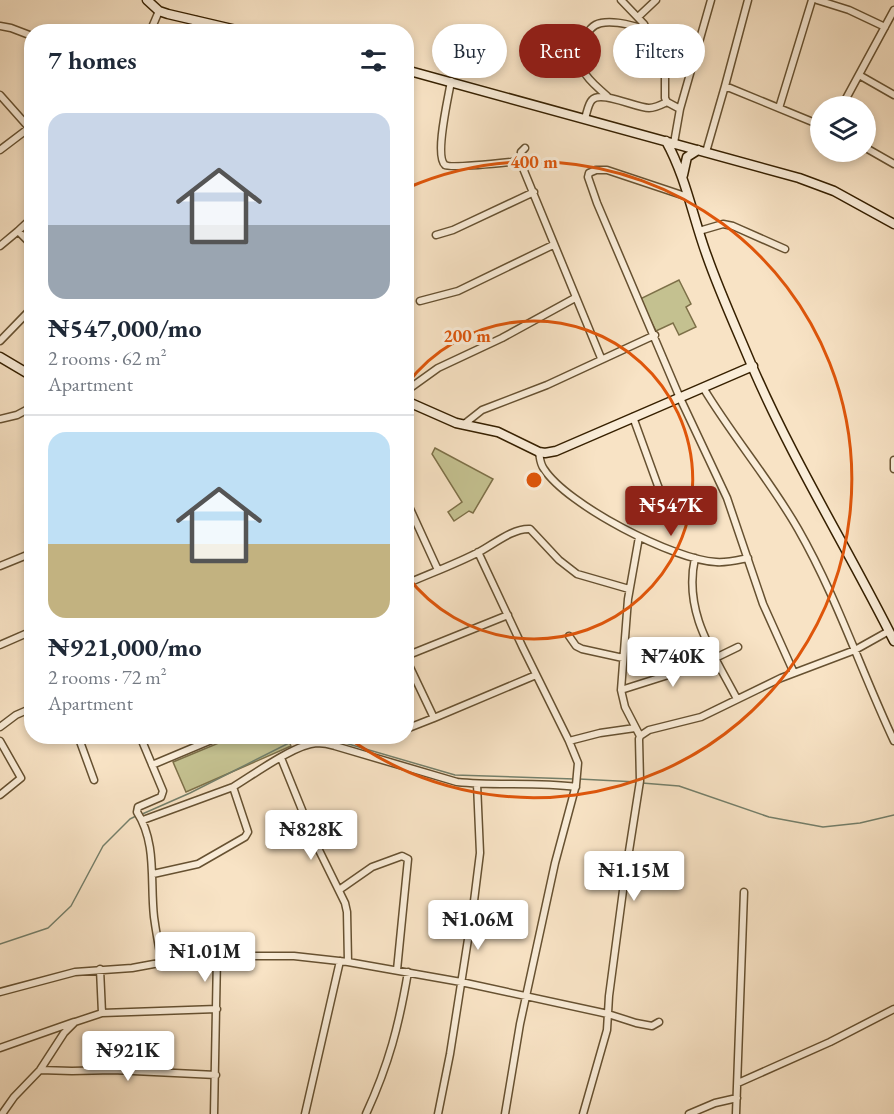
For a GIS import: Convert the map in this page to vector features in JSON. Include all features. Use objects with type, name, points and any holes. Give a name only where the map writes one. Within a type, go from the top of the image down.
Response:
[{"type":"street","points":[[147,0],[159,11],[212,24]]},
{"type":"street","points":[[621,0],[643,24]]},
{"type":"street","points":[[638,17],[656,0]]},
{"type":"street","points":[[711,0],[670,142],[711,267],[753,366],[818,500],[894,641]]},
{"type":"street","points":[[683,176],[687,157],[702,151],[725,86],[748,0]]},
{"type":"street","points":[[779,108],[812,0]]},
{"type":"street","points":[[817,0],[849,10],[885,27]]},
{"type":"street","points":[[847,96],[894,10]]},
{"type":"street","points":[[153,24],[159,11]]},
{"type":"street","points":[[195,24],[196,20]]},
{"type":"street","points":[[609,97],[586,76],[581,58],[591,27],[603,22],[623,24]]},
{"type":"street","points":[[0,26],[24,33]]},
{"type":"street","points":[[414,72],[820,185],[894,224]]},
{"type":"street","points":[[859,75],[894,94]]},
{"type":"street","points":[[665,78],[664,92],[667,102],[680,109]]},
{"type":"street","points":[[451,81],[441,140],[444,164],[448,166],[520,161]]},
{"type":"street","points":[[725,86],[810,121]]},
{"type":"street","points":[[0,95],[24,122]]},
{"type":"street","points":[[585,118],[595,98],[609,97],[643,108],[656,107],[667,102]]},
{"type":"street","points":[[0,150],[24,133]]},
{"type":"street","points":[[525,148],[521,152],[520,161],[601,358]]},
{"type":"street","points":[[876,154],[894,164]]},
{"type":"street","points":[[688,197],[607,170],[596,170],[589,173],[588,177],[680,398],[727,498],[763,604],[794,673]]},
{"type":"street","points":[[436,235],[453,230],[534,192]]},
{"type":"street","points":[[699,231],[723,224],[733,226],[785,249]]},
{"type":"street","points":[[0,246],[24,225]]},
{"type":"street","points":[[18,231],[24,237]]},
{"type":"street","points":[[420,301],[458,291],[553,245]]},
{"type":"street","points":[[414,385],[438,368],[502,338],[575,298]]},
{"type":"street","points":[[0,341],[24,316]]},
{"type":"street","points":[[463,425],[482,410],[547,385],[601,358],[655,335]]},
{"type":"street","points":[[0,357],[24,371]]},
{"type":"street","points":[[414,404],[463,425],[498,432],[544,453],[556,451],[753,366]]},
{"type":"street","points":[[704,389],[775,491],[799,530],[894,741]]},
{"type":"street","points":[[0,419],[24,411]]},
{"type":"street","points":[[633,417],[664,500],[678,518]]},
{"type":"street","points":[[539,452],[543,467],[558,484],[617,526],[694,558],[717,562],[748,558]]},
{"type":"street","points":[[894,459],[894,469]]},
{"type":"street","points":[[414,521],[438,570]]},
{"type":"street","points":[[414,580],[478,552],[503,538],[530,529],[559,560],[577,574],[629,589]]},
{"type":"street","points":[[583,1114],[589,1087],[603,1049],[639,784],[640,736],[625,707],[621,690],[629,589],[639,537]]},
{"type":"street","points":[[478,552],[578,763],[576,783],[555,863],[526,995],[505,1114]]},
{"type":"street","points":[[0,566],[24,556]]},
{"type":"street","points":[[694,558],[692,593],[702,633],[737,699]]},
{"type":"street","points":[[414,654],[508,615]]},
{"type":"street","points":[[640,736],[650,730],[701,717],[794,673],[855,650],[889,631]]},
{"type":"street","points":[[0,645],[24,634]]},
{"type":"street","points":[[569,636],[576,646],[582,649],[623,658]]},
{"type":"street","points":[[621,690],[680,673],[716,659],[738,647]]},
{"type":"street","points":[[414,674],[434,718]]},
{"type":"street","points":[[414,726],[536,675]]},
{"type":"street","points":[[0,727],[24,712]]},
{"type":"street","points":[[569,741],[600,733],[635,728]]},
{"type":"street","points":[[0,741],[21,776],[19,781],[0,795]]},
{"type":"street","points":[[81,744],[94,780]]},
{"type":"street","points":[[143,744],[163,794],[138,807],[148,836],[153,874],[154,917],[162,963]]},
{"type":"street","points":[[152,765],[202,744]]},
{"type":"street","points":[[140,816],[233,787],[281,758],[310,744]]},
{"type":"street","points":[[327,744],[447,780],[477,784],[576,783]]},
{"type":"street","points":[[281,758],[315,842],[339,890],[347,912],[348,962]]},
{"type":"street","points":[[438,1114],[450,1054],[480,853],[477,784]]},
{"type":"street","points":[[153,874],[198,864],[247,836],[248,832],[233,787]]},
{"type":"street","points":[[339,890],[381,863],[402,856],[408,859],[397,970]]},
{"type":"street","points":[[736,1114],[744,892]]},
{"type":"street","points":[[0,992],[75,972],[132,968],[181,959],[217,956],[294,956],[348,962],[460,982],[526,995],[652,1026],[659,1022]]},
{"type":"street","points":[[214,1114],[217,956]]},
{"type":"street","points":[[305,1114],[340,961]]},
{"type":"street","points":[[100,969],[102,1013]]},
{"type":"street","points":[[366,1114],[391,1054],[408,972]]},
{"type":"street","points":[[0,1048],[102,1013],[217,1009]]},
{"type":"street","points":[[738,1083],[830,1042],[894,1009]]},
{"type":"street","points":[[2,1114],[14,1097],[40,1070],[64,1034],[75,1022]]},
{"type":"street","points":[[40,1070],[124,1070],[216,1075]]},
{"type":"street","points":[[689,1114],[715,1103],[737,1098]]},
{"type":"shaded area","points":[[679,280],[691,304],[686,307],[696,327],[679,335],[673,323],[656,331],[640,299]]},
{"type":"shaded area","points":[[435,448],[493,479],[473,513],[469,511],[454,521],[448,512],[462,502],[432,454]]},
{"type":"shaded area","points":[[216,744],[290,744],[291,746],[186,792],[173,762]]},
{"type":"waterway","points":[[140,815],[190,793],[287,744]]},
{"type":"waterway","points":[[348,744],[455,775],[574,779]]},
{"type":"waterway","points":[[579,779],[637,782]]},
{"type":"waterway","points":[[642,783],[679,786],[769,817],[823,827],[860,823],[894,815]]},
{"type":"waterway","points":[[0,944],[48,928],[71,906],[103,846],[130,819],[136,816]]}]
